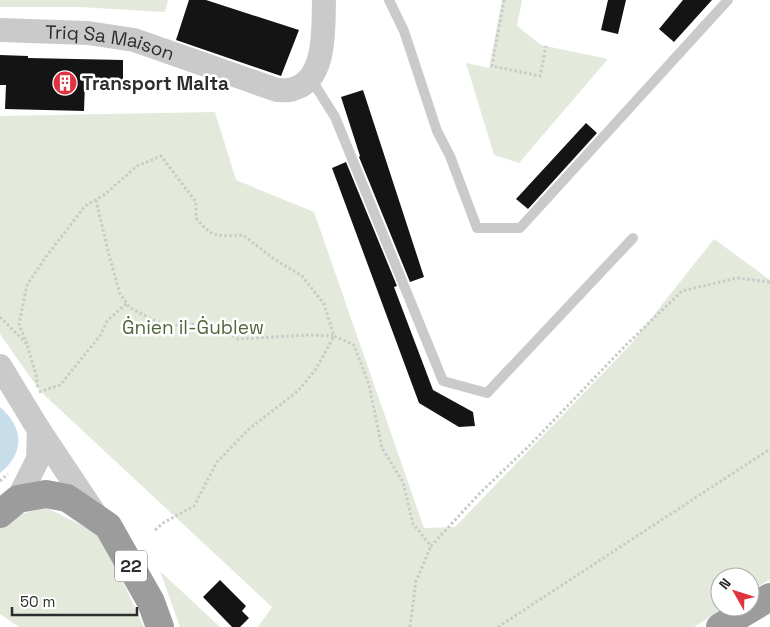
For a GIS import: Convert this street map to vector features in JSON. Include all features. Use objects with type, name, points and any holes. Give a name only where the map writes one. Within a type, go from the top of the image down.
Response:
[{"type":"highway","name":"22","points":[[6,498],[46,494],[67,498],[108,526],[150,602],[157,625]]},
{"type":"highway","points":[[720,627],[770,597]]},
{"type":"street","points":[[310,79],[318,64],[322,46],[324,0]]},
{"type":"street","name":"Triq Sa Maison","points":[[0,30],[88,33],[134,40],[277,90],[293,90],[310,79]]},
{"type":"street","points":[[0,366],[39,430],[97,517]]},
{"type":"street","points":[[6,498],[38,459],[39,430]]},
{"type":"lane","points":[[389,0],[404,31],[437,131],[450,156],[477,228],[520,228],[728,0]]},
{"type":"lane","points":[[310,79],[335,117],[443,381],[487,393],[633,238]]},
{"type":"path","points":[[504,0],[492,66],[540,76],[546,46]]},
{"type":"path","points":[[126,303],[107,321],[100,336],[60,385],[38,394],[36,375],[19,324],[27,285],[85,206],[104,196],[137,166],[161,156],[196,202],[196,218],[204,229],[217,236],[243,234],[274,258],[302,276],[324,304],[334,336],[316,369],[298,391],[249,429],[217,462],[194,506],[163,523],[154,531]]},
{"type":"path","points":[[96,200],[120,294],[130,308],[166,326],[216,323],[238,339],[309,335],[334,336],[354,345],[369,385],[382,448],[403,482],[414,524],[431,546]]},
{"type":"path","points":[[410,627],[416,582],[431,546],[480,493],[682,291],[737,278],[770,282]]},
{"type":"path","points":[[0,317],[27,344]]},
{"type":"path","points":[[498,627],[770,449]]},
{"type":"path","points":[[6,498],[11,471]]},
{"type":"green space","points":[[0,0],[168,0],[165,12],[79,7],[0,7]]},
{"type":"green space","points":[[502,0],[522,0],[517,26],[541,45],[608,59],[519,163],[494,155],[466,63],[489,68]]},
{"type":"green space","name":"Ġnien il-Ġublew","points":[[215,112],[236,180],[314,212],[424,528],[455,527],[630,345],[714,239],[770,280],[770,579],[760,586],[760,567],[710,567],[710,617],[694,627],[258,627],[272,607],[40,391],[0,334],[0,116]]},
{"type":"green space","points":[[45,507],[99,534],[144,627],[19,627],[0,614],[0,528],[14,516]]},
{"type":"green space","points":[[160,571],[220,627],[180,627]]},
{"type":"water","points":[[0,407],[14,423],[18,440],[14,457],[0,473]]},
{"type":"building","points":[[189,0],[206,0],[299,30],[281,76],[176,40]]},
{"type":"building","points":[[608,0],[626,0],[618,34],[601,30]]},
{"type":"building","points":[[683,0],[712,0],[674,42],[659,29]]},
{"type":"building","name":"Transport Malta","points":[[0,55],[28,56],[28,58],[123,60],[123,84],[85,83],[84,111],[5,109],[6,85],[0,85]]},
{"type":"building","points":[[363,90],[424,277],[410,282],[359,157],[341,97]]},
{"type":"building","points":[[586,123],[597,133],[528,209],[516,199]]},
{"type":"building","points":[[346,162],[397,286],[394,287],[433,390],[473,412],[475,426],[459,427],[419,403],[332,168]]},
{"type":"building","points":[[220,580],[246,606],[242,611],[249,618],[240,627],[232,627],[203,597]]},
{"type":"place","name":"Transport Malta","points":[[65,83]]}]
